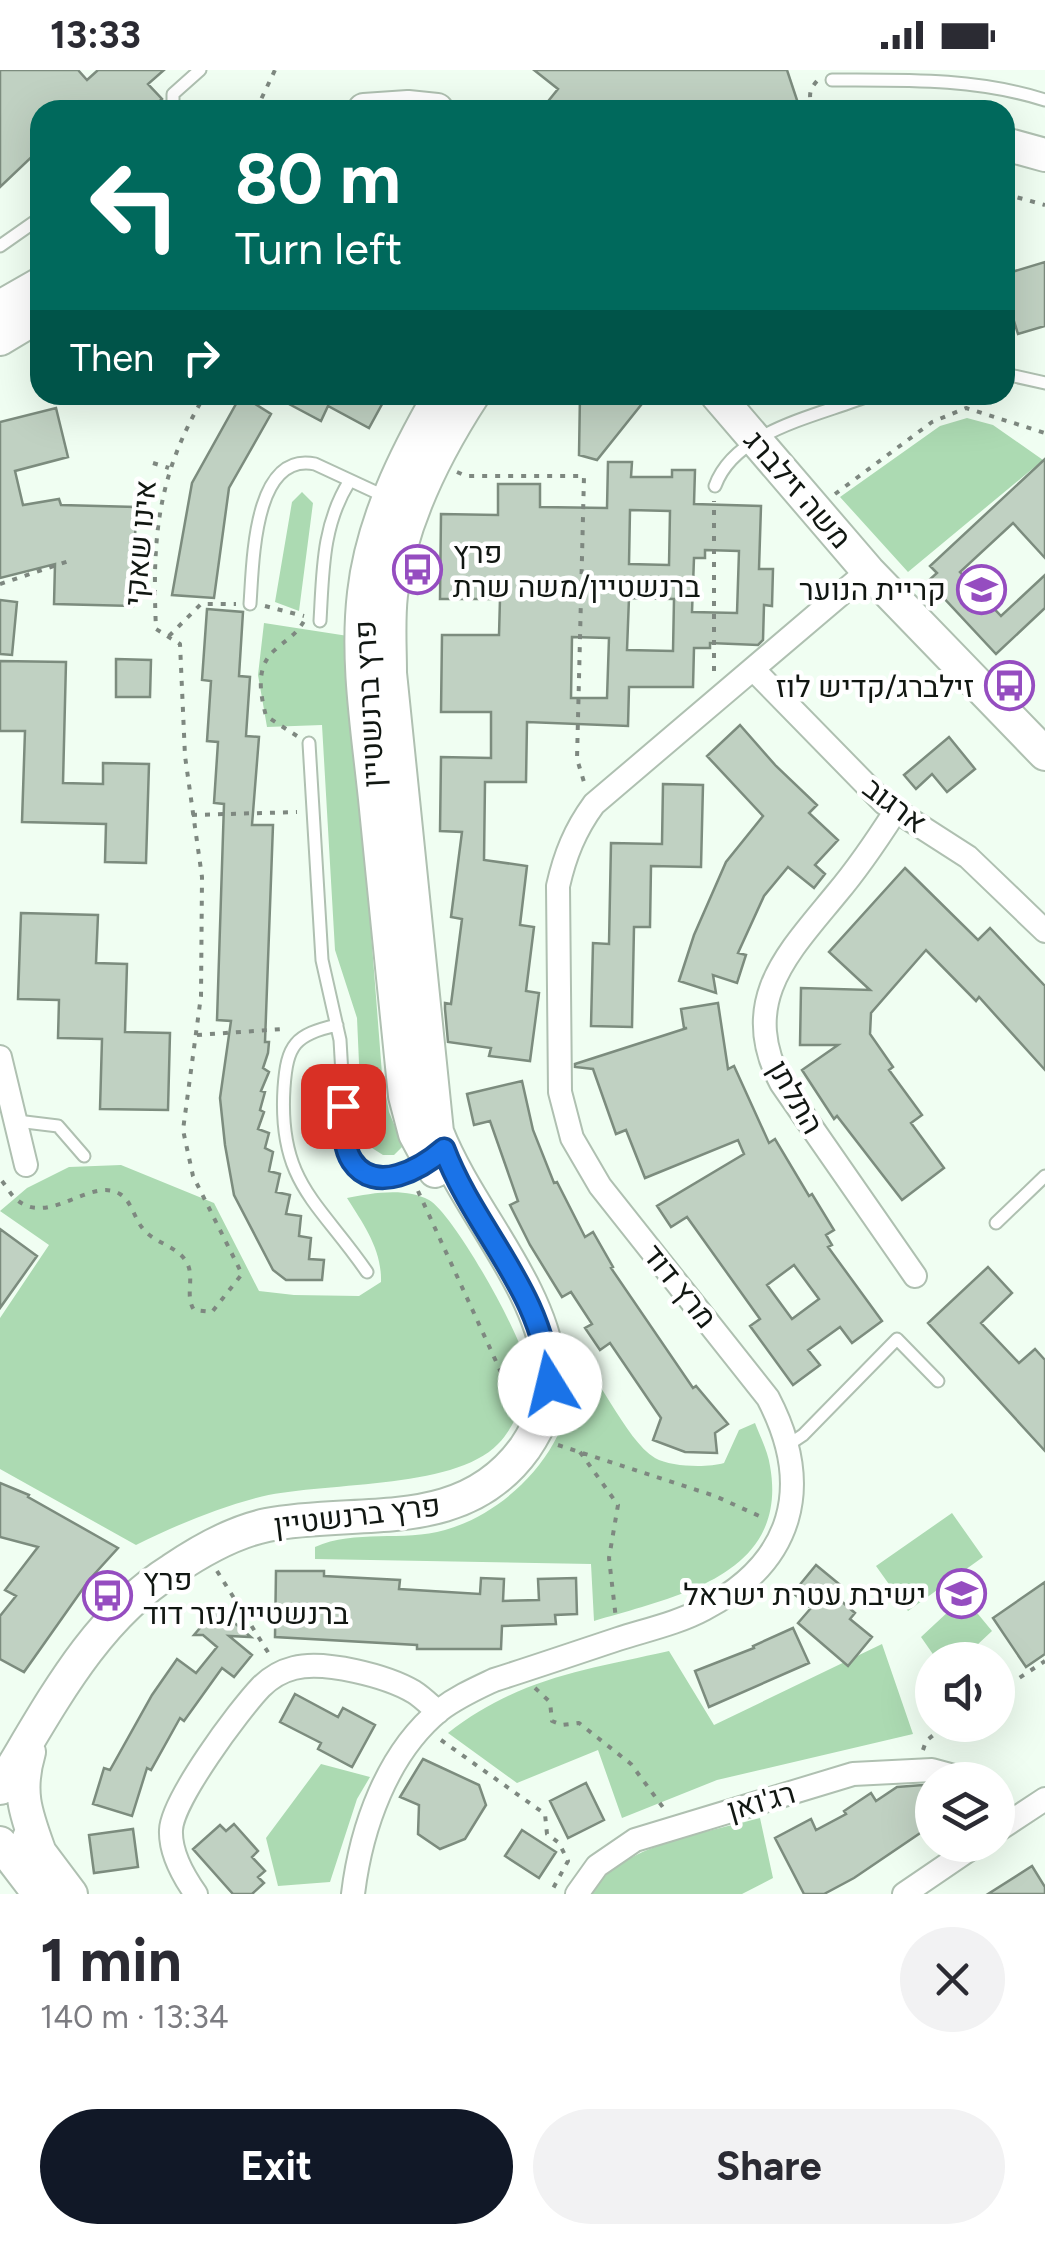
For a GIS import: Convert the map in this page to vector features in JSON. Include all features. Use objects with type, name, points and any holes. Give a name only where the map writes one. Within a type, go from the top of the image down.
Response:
[{"type":"street","points":[[1015,146],[1045,154]]},
{"type":"street","points":[[0,308],[30,290]]},
{"type":"street","points":[[0,339],[30,320]]},
{"type":"street","name":"פרץ ברנשטיין","points":[[0,1788],[40,1721],[116,1615],[143,1589],[204,1550],[266,1526],[442,1507],[496,1482],[532,1438],[545,1409],[550,1384],[548,1362],[532,1308],[494,1239],[427,1161],[414,1134],[405,1096],[364,674],[364,594],[373,546],[389,498],[435,405]]},
{"type":"street","name":"פרץ ברנשטיין","points":[[427,1161],[437,1132],[394,723],[391,597],[399,552],[435,460],[467,405]]},
{"type":"street","name":"משה זילברג","points":[[726,405],[868,571],[1045,754]]},
{"type":"street","name":"מרץ דוד","points":[[353,1894],[370,1813],[393,1770],[431,1719],[463,1694],[518,1672],[700,1612],[749,1581],[766,1561],[784,1527],[794,1472],[788,1445],[768,1398],[600,1186],[585,1164],[564,1115],[560,1092],[558,886],[578,826],[594,804],[868,571]]},
{"type":"street","name":"ארגוב","points":[[753,669],[895,812],[968,857],[1045,931]]},
{"type":"street","name":"התלתן","points":[[895,812],[859,867],[794,943],[775,972],[766,998],[764,1026],[771,1065],[781,1083],[916,1276]]},
{"type":"street","points":[[0,1058],[26,1165]]},
{"type":"street","points":[[196,1894],[176,1854],[171,1831],[177,1807],[188,1785],[262,1686],[280,1672],[299,1666],[355,1671],[414,1692],[431,1719]]},
{"type":"street","points":[[0,1754],[40,1721]]},
{"type":"street","points":[[40,1721],[22,1787],[23,1804],[48,1884]]},
{"type":"street","name":"רג'ואן","points":[[577,1894],[597,1866],[634,1840],[853,1774],[915,1770]]},
{"type":"street","points":[[0,1799],[48,1884]]},
{"type":"street","points":[[1015,1818],[1045,1799]]},
{"type":"street","points":[[0,1844],[48,1884]]},
{"type":"street","points":[[904,1894],[951,1862]]},
{"type":"lane","points":[[174,100],[174,94],[200,70]]},
{"type":"lane","points":[[832,80],[851,75],[974,77],[1045,100]]},
{"type":"lane","points":[[0,246],[30,225]]},
{"type":"lane","points":[[1015,376],[1045,383]]},
{"type":"lane","points":[[714,486],[724,464],[755,438],[843,405]]},
{"type":"lane","points":[[250,604],[258,524],[278,476],[288,466],[303,462],[389,498]]},
{"type":"lane","points":[[320,621],[325,539],[349,482]]},
{"type":"lane","points":[[309,743],[322,960],[337,1024],[346,1143],[352,1162],[373,1176],[389,1178],[427,1161]]},
{"type":"lane","points":[[337,1024],[304,1034],[289,1053],[282,1122],[286,1148],[313,1202],[367,1272]]},
{"type":"lane","points":[[17,1120],[58,1126],[84,1156]]},
{"type":"lane","points":[[996,1223],[1045,1176]]},
{"type":"lane","points":[[788,1445],[803,1435],[897,1339],[938,1381]]},
{"type":"path","points":[[260,100],[274,70]]},
{"type":"path","points":[[810,100],[810,88],[832,80]]},
{"type":"path","points":[[1015,197],[1045,205]]},
{"type":"path","name":"אינו שאקי","points":[[192,815],[180,644],[156,628],[154,573],[169,468],[199,405]]},
{"type":"path","points":[[816,509],[932,422],[966,408],[1045,433]]},
{"type":"path","points":[[435,460],[466,476],[584,476],[577,759],[594,804]]},
{"type":"path","points":[[153,463],[169,468]]},
{"type":"path","points":[[714,486],[714,702]]},
{"type":"path","points":[[0,584],[72,560]]},
{"type":"path","points":[[306,617],[298,632],[265,660],[260,694],[266,716],[309,743]]},
{"type":"path","points":[[2,1180],[16,1200],[38,1208],[102,1190],[119,1192],[148,1235],[181,1254],[190,1268],[189,1302],[194,1310],[212,1312],[242,1274],[192,1176],[184,1130],[201,996],[202,877],[192,815],[315,811]]},
{"type":"path","points":[[197,1035],[284,1029],[296,1042]]},
{"type":"path","points":[[427,1161],[532,1438],[715,1496],[784,1527]]},
{"type":"path","points":[[579,1451],[618,1505],[609,1558],[619,1639]]},
{"type":"path","points":[[204,1550],[280,1672]]},
{"type":"path","points":[[1015,1681],[1045,1661]]},
{"type":"path","points":[[518,1672],[550,1702],[552,1721],[579,1724],[631,1764],[677,1826]]},
{"type":"path","points":[[431,1719],[545,1814],[547,1834],[560,1843],[568,1861],[550,1894]]},
{"type":"green space","points":[[967,418],[993,425],[1043,460],[908,572],[840,497],[940,426]]},
{"type":"green space","points":[[302,492],[313,503],[299,611],[275,602],[292,502]]},
{"type":"green space","points":[[264,623],[348,636],[382,1074],[389,1112],[403,1146],[394,1155],[383,1155],[372,1148],[362,1131],[357,1018],[335,950],[322,725],[267,727],[258,675]]},
{"type":"green space","points":[[121,1165],[214,1203],[259,1291],[294,1295],[359,1296],[381,1282],[375,1248],[347,1198],[399,1192],[429,1200],[470,1252],[523,1353],[526,1388],[520,1409],[504,1437],[477,1459],[450,1470],[256,1498],[195,1518],[136,1545],[0,1469],[0,1318],[49,1245],[0,1211],[27,1188],[69,1167]]},
{"type":"green space","points":[[565,1339],[633,1436],[655,1458],[689,1466],[724,1463],[739,1430],[755,1423],[769,1461],[771,1504],[762,1534],[744,1557],[719,1576],[689,1591],[594,1621],[591,1564],[315,1559],[315,1547],[346,1538],[445,1530],[470,1521],[516,1490],[535,1470],[563,1423],[572,1370]]},
{"type":"green space","points":[[952,1513],[983,1557],[908,1611],[876,1566]]},
{"type":"green space","points":[[964,1597],[992,1631],[980,1642],[924,1642],[921,1637]]},
{"type":"green space","points":[[882,1644],[913,1734],[717,1780],[622,1818],[598,1750],[517,1783],[448,1733],[500,1700],[553,1678],[669,1651],[714,1725]]},
{"type":"green space","points":[[321,1764],[370,1777],[357,1799],[330,1882],[278,1886],[266,1838]]},
{"type":"green space","points":[[760,1818],[773,1878],[742,1894],[591,1894],[621,1863],[643,1852]]},
{"type":"building","points":[[0,70],[78,70],[87,80],[98,70],[164,70],[148,84],[161,100],[30,100],[30,158],[0,187]]},
{"type":"building","points":[[534,70],[787,70],[797,100],[549,100],[558,89]]},
{"type":"building","points":[[1045,262],[1045,326],[1018,334],[1015,324],[1015,271]]},
{"type":"building","points":[[235,405],[257,405],[271,414],[229,488],[214,598],[172,595],[192,483]]},
{"type":"building","points":[[291,405],[382,405],[369,428],[328,406],[321,421]]},
{"type":"building","points":[[580,405],[641,405],[597,460],[579,455]]},
{"type":"building","points":[[56,408],[68,457],[15,471],[23,505],[59,499],[61,505],[136,507],[133,606],[54,604],[55,564],[0,578],[0,422]]},
{"type":"building","points":[[1045,459],[1045,558],[1013,523],[960,572],[1001,616],[1045,575],[1045,608],[996,654],[928,581],[937,573],[930,566]]},
{"type":"building","points":[[608,462],[632,462],[631,477],[672,477],[672,470],[695,470],[694,504],[761,506],[759,569],[773,569],[772,606],[764,605],[763,640],[758,645],[710,643],[710,648],[694,648],[693,687],[629,687],[628,726],[527,722],[526,782],[485,782],[484,860],[527,866],[520,925],[534,927],[526,991],[539,993],[530,1061],[489,1056],[491,1048],[448,1042],[445,1003],[451,1004],[462,919],[451,917],[462,832],[440,831],[441,757],[491,758],[491,712],[441,712],[442,635],[499,635],[500,599],[440,599],[441,514],[498,515],[498,484],[540,484],[540,507],[607,508]],"holes":[[[630,510],[670,511],[669,565],[629,564]],[[705,550],[739,551],[737,613],[692,612],[694,558],[705,558]],[[629,598],[674,599],[673,651],[627,650]],[[572,637],[609,638],[607,698],[571,698]]]},
{"type":"building","points":[[0,600],[17,602],[12,655],[0,654]]},
{"type":"building","points":[[207,609],[243,612],[239,676],[250,677],[246,736],[259,737],[252,825],[273,825],[265,1042],[269,1042],[263,1068],[269,1072],[261,1091],[265,1092],[260,1110],[264,1112],[258,1129],[269,1133],[265,1148],[273,1152],[269,1171],[280,1174],[276,1192],[290,1195],[286,1214],[301,1216],[299,1236],[311,1238],[309,1259],[324,1260],[322,1280],[286,1280],[273,1270],[234,1195],[225,1145],[220,1098],[231,1021],[217,1020],[224,804],[214,803],[218,742],[207,741],[211,681],[202,680]]},
{"type":"building","points":[[116,659],[151,660],[150,697],[116,697]]},
{"type":"building","points":[[0,661],[66,662],[63,783],[103,784],[103,763],[149,764],[146,863],[105,862],[106,824],[22,822],[25,731],[0,731]]},
{"type":"building","points":[[740,725],[817,805],[809,813],[838,840],[815,865],[825,874],[814,888],[788,867],[764,896],[738,953],[746,955],[737,983],[713,975],[716,993],[679,981],[726,862],[763,816],[707,756]]},
{"type":"building","points":[[949,737],[975,769],[947,792],[932,774],[916,789],[904,775]]},
{"type":"building","points":[[663,784],[703,785],[701,867],[651,866],[650,927],[634,927],[632,1027],[591,1026],[593,943],[609,944],[611,843],[662,844]]},
{"type":"building","points":[[905,868],[978,940],[990,928],[1045,986],[1045,1070],[979,997],[976,1001],[926,950],[871,1013],[870,1034],[893,1067],[889,1070],[922,1115],[911,1123],[944,1168],[902,1200],[837,1116],[834,1119],[802,1070],[838,1045],[800,1045],[801,988],[870,990],[829,952]]},
{"type":"building","points":[[21,913],[98,915],[96,963],[127,964],[125,1032],[170,1033],[168,1110],[100,1109],[102,1039],[58,1038],[59,1000],[18,999]]},
{"type":"building","points":[[718,1003],[728,1069],[734,1066],[769,1143],[775,1139],[834,1230],[826,1235],[832,1245],[828,1247],[882,1321],[852,1343],[840,1327],[808,1350],[820,1365],[793,1385],[750,1326],[760,1319],[687,1217],[671,1227],[657,1206],[744,1154],[738,1140],[645,1178],[626,1130],[616,1134],[593,1069],[575,1067],[687,1028],[681,1009]],"holes":[[[794,1265],[819,1299],[792,1319],[767,1285]]]},
{"type":"building","points":[[522,1081],[533,1130],[554,1183],[557,1182],[585,1237],[593,1232],[611,1268],[693,1388],[696,1386],[728,1424],[715,1433],[717,1453],[685,1452],[653,1440],[661,1418],[610,1343],[600,1350],[585,1328],[592,1324],[571,1292],[562,1297],[530,1245],[510,1205],[518,1201],[490,1121],[474,1125],[467,1094]]},
{"type":"building","points":[[0,1229],[37,1256],[0,1308]]},
{"type":"building","points":[[988,1267],[1012,1293],[981,1323],[1019,1363],[1035,1349],[1045,1360],[1045,1451],[928,1323]]},
{"type":"building","points":[[0,1483],[29,1495],[118,1548],[89,1580],[24,1672],[0,1659],[0,1616],[16,1596],[5,1590],[38,1547],[0,1537]]},
{"type":"building","points":[[816,1565],[839,1584],[832,1593],[855,1613],[850,1619],[872,1637],[848,1666],[798,1623],[811,1608],[793,1593]]},
{"type":"building","points":[[276,1571],[324,1571],[324,1576],[400,1580],[399,1589],[480,1594],[481,1578],[504,1579],[503,1601],[539,1600],[538,1579],[576,1578],[577,1614],[555,1615],[556,1624],[502,1626],[501,1649],[417,1649],[417,1645],[275,1637]]},
{"type":"building","points":[[1045,1582],[1045,1654],[1026,1667],[1015,1651],[1015,1642],[1009,1642],[993,1618]]},
{"type":"building","points":[[217,1608],[251,1637],[229,1636],[252,1655],[234,1677],[222,1668],[184,1721],[180,1718],[151,1770],[147,1768],[132,1816],[93,1804],[104,1768],[110,1770],[177,1659],[196,1673],[217,1647],[203,1635],[194,1635]]},
{"type":"building","points":[[793,1628],[809,1663],[709,1707],[695,1671]]},
{"type":"building","points":[[295,1694],[338,1717],[343,1708],[375,1725],[352,1767],[318,1749],[321,1743],[280,1722]]},
{"type":"building","points":[[423,1759],[479,1785],[486,1805],[465,1839],[440,1849],[418,1834],[419,1805],[400,1797]]},
{"type":"building","points":[[586,1783],[604,1820],[568,1838],[550,1801]]},
{"type":"building","points":[[915,1786],[915,1837],[824,1894],[804,1894],[775,1838],[811,1819],[816,1830],[846,1814],[844,1811],[871,1793],[876,1801],[897,1787]]},
{"type":"building","points":[[234,1824],[258,1851],[252,1857],[265,1871],[258,1877],[264,1883],[252,1894],[233,1894],[193,1849],[220,1825],[226,1831]]},
{"type":"building","points":[[133,1829],[138,1867],[94,1873],[89,1835]]},
{"type":"building","points":[[522,1830],[556,1852],[539,1878],[505,1856]]},
{"type":"building","points":[[1032,1866],[1045,1894],[988,1894]]},
{"type":"place","name":"פרץ ברנשטיין/משה שרת","points":[[418,569]]},
{"type":"place","name":"קריית הנוער","points":[[981,589]]},
{"type":"place","name":"זילברג/קדיש לוז","points":[[1009,686]]},
{"type":"place","name":"ישיבת עטרת ישראל","points":[[961,1594]]},
{"type":"place","name":"פרץ ברנשטיין/נזר דוד","points":[[108,1596]]},
{"type":"route","points":[[343,1106],[352,1162],[373,1176],[402,1175],[444,1149],[532,1308],[544,1338],[550,1384]]}]
